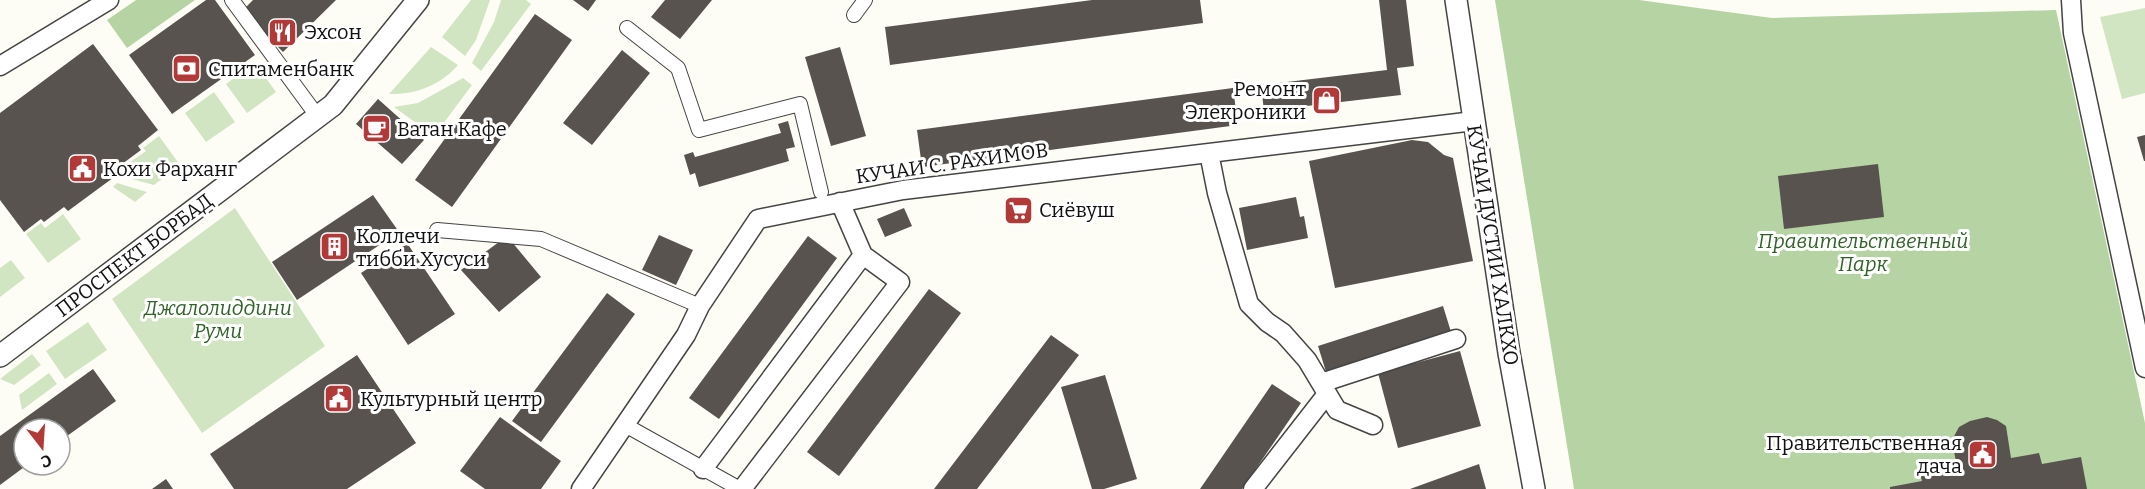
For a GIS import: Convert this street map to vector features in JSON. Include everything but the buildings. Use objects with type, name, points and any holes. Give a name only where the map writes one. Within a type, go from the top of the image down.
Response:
[{"type":"street","points":[[0,66],[109,0]]},
{"type":"street","points":[[232,0],[318,117]]},
{"type":"street","name":"ПРОСПЕКТ БОРБАД","points":[[0,356],[333,105],[418,0]]},
{"type":"street","points":[[854,15],[865,0]]},
{"type":"street","name":"КӮЧАИ ДУСТИИ ХАЛКХО","points":[[1456,0],[1509,353],[1534,489]]},
{"type":"street","points":[[2071,0],[2073,33],[2145,368]]},
{"type":"street","points":[[627,28],[678,68],[699,130],[801,104],[821,192]]},
{"type":"street","name":"КУЧАИ С. РАХИМОВ","points":[[581,489],[686,335],[700,306],[758,219],[903,190],[1474,121]]},
{"type":"street","points":[[1209,153],[1217,193],[1249,304],[1267,322],[1283,333],[1307,360],[1337,410],[1373,424]]},
{"type":"street","points":[[625,424],[741,489],[900,282],[863,255],[840,202]]},
{"type":"street","points":[[437,230],[541,239],[700,306]]},
{"type":"street","points":[[703,469],[863,255]]},
{"type":"street","points":[[1253,489],[1324,388],[1456,339]]},
{"type":"green space","points":[[136,0],[195,0],[127,48],[107,20]]},
{"type":"green space","points":[[471,0],[490,0],[476,40],[465,56],[442,37]]},
{"type":"green space","points":[[501,0],[526,0],[531,4],[481,71],[472,63],[494,22]]},
{"type":"green space","name":"Правительственный Парк","points":[[1495,0],[1639,0],[1772,18],[2056,10],[2145,423],[2145,489],[1574,489]]},
{"type":"green space","points":[[2145,8],[2145,93],[2122,99],[2100,17]]},
{"type":"green space","points":[[431,47],[458,65],[444,78],[418,91],[389,94]]},
{"type":"green space","points":[[255,63],[276,92],[247,113],[226,84]]},
{"type":"green space","points":[[463,78],[472,85],[434,136],[394,107],[418,103]]},
{"type":"green space","points":[[214,92],[235,122],[206,142],[185,113]]},
{"type":"green space","points":[[159,136],[180,165],[154,185],[132,179],[123,167],[146,151],[143,148]]},
{"type":"green space","points":[[117,183],[147,192],[135,202],[113,187]]},
{"type":"green space","name":"Джалолиддини Руми","points":[[235,208],[325,346],[202,433],[112,299]]},
{"type":"green space","points":[[63,214],[81,239],[48,263],[26,234],[41,223],[45,228]]},
{"type":"green space","points":[[11,260],[25,278],[0,297],[0,268]]},
{"type":"green space","points":[[88,322],[107,350],[65,379],[46,351]]},
{"type":"green space","points":[[32,354],[41,365],[14,385],[0,379]]},
{"type":"green space","points":[[49,373],[57,384],[22,410],[19,395]]},
{"type":"place","name":"Эхсон","points":[[283,32]]},
{"type":"place","name":"Спитаменбанк","points":[[187,69]]},
{"type":"place","name":"Ремонт Элекроники","points":[[1327,100]]},
{"type":"place","name":"Ватан Кафе","points":[[376,129]]},
{"type":"place","name":"Кохи Фарханг","points":[[82,169]]},
{"type":"place","name":"Сиёвуш","points":[[1018,210]]},
{"type":"place","name":"Коллечи тибби Хусуси","points":[[335,247]]},
{"type":"place","name":"Культурный центр","points":[[339,399]]},
{"type":"place","name":"Правительственная дача","points":[[1983,455]]}]
